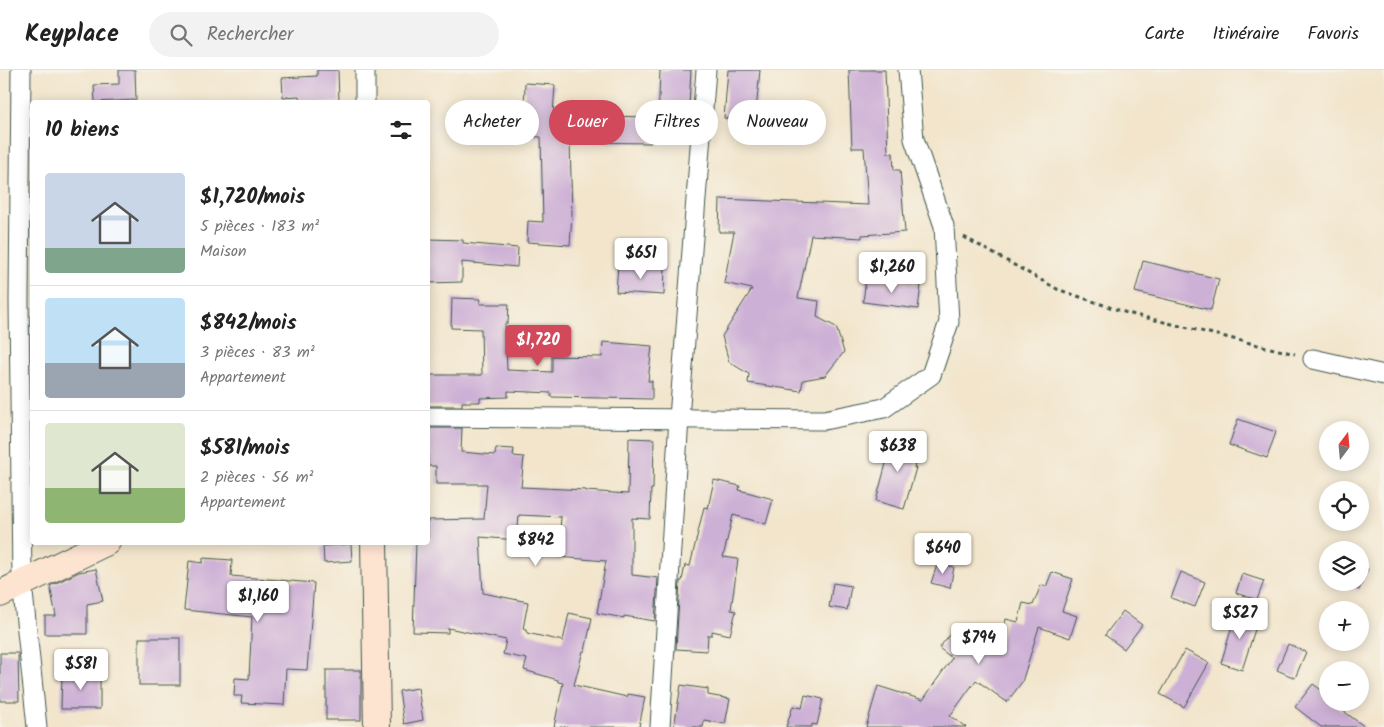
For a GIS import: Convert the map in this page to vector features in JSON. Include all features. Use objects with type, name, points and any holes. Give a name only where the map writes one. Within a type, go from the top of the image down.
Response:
[{"type":"street","points":[[21,70],[26,301],[11,588],[37,727]]},
{"type":"street","points":[[365,70],[365,100]]},
{"type":"street","points":[[660,727],[679,418],[706,70]]},
{"type":"street","points":[[430,418],[824,420],[884,408],[930,375],[949,322],[944,226],[914,139],[908,70]]},
{"type":"street","points":[[1313,359],[1384,375]]},
{"type":"street","points":[[11,588],[101,545]]},
{"type":"street","points":[[374,545],[377,727]]},
{"type":"path","points":[[944,226],[1056,289],[1127,313],[1313,359]]},
{"type":"building","points":[[119,70],[135,70],[136,100],[95,100],[94,85],[119,84]]},
{"type":"building","points":[[317,70],[338,70],[339,100],[300,100],[299,96],[283,97],[282,78],[317,76]]},
{"type":"building","points":[[660,70],[691,70],[689,100],[659,100]]},
{"type":"building","points":[[728,70],[760,70],[757,100],[728,100],[728,118],[724,118]]},
{"type":"building","points":[[849,70],[885,70],[888,153],[893,153],[894,170],[900,170],[905,232],[862,235],[862,238],[811,235],[798,298],[819,301],[817,317],[836,327],[844,352],[825,376],[803,380],[801,391],[748,383],[749,374],[729,362],[722,336],[752,289],[724,283],[734,232],[719,232],[720,199],[868,205],[864,148],[852,148]]},
{"type":"building","points":[[525,83],[555,85],[554,100],[549,100],[549,145],[570,145],[572,214],[570,245],[527,242],[528,221],[543,222],[539,100],[524,100]]},
{"type":"building","points":[[625,116],[635,117],[635,143],[625,143]]},
{"type":"building","points":[[430,239],[463,240],[463,243],[518,248],[517,267],[462,262],[462,282],[430,283]]},
{"type":"building","points":[[1143,261],[1219,279],[1211,310],[1135,292]]},
{"type":"building","points":[[618,264],[665,267],[664,295],[616,292]]},
{"type":"building","points":[[866,278],[921,285],[918,309],[863,302]]},
{"type":"building","points":[[452,298],[481,299],[480,304],[509,304],[508,323],[505,323],[507,370],[552,372],[552,356],[602,357],[603,342],[652,346],[648,381],[652,381],[652,399],[551,397],[551,393],[508,391],[508,397],[480,398],[480,402],[462,402],[462,406],[430,406],[430,375],[482,375],[481,329],[451,328]]},
{"type":"building","points":[[1238,419],[1276,432],[1267,458],[1229,445]]},
{"type":"building","points":[[430,428],[462,428],[461,452],[495,455],[496,448],[514,449],[513,456],[524,457],[521,487],[628,494],[629,438],[654,439],[650,519],[632,518],[632,575],[658,578],[655,621],[597,613],[606,561],[558,557],[561,517],[519,515],[517,540],[480,537],[483,593],[528,602],[523,629],[527,630],[527,633],[563,641],[569,613],[592,618],[585,651],[583,651],[574,685],[627,697],[628,694],[645,697],[639,727],[554,727],[563,683],[524,670],[527,659],[503,654],[506,640],[448,628],[448,633],[413,632],[416,545],[430,545],[430,520],[484,519],[487,484],[436,484],[436,466],[430,466]]},
{"type":"building","points":[[893,437],[919,443],[914,468],[916,468],[904,509],[876,501]]},
{"type":"building","points":[[714,480],[740,486],[739,490],[773,499],[766,524],[733,515],[723,557],[738,559],[731,610],[736,611],[730,635],[712,631],[712,635],[708,635],[707,651],[676,649],[680,581],[682,581],[685,565],[690,566],[704,507],[708,508]]},
{"type":"building","points":[[351,545],[352,561],[324,563],[323,546]]},
{"type":"building","points":[[203,558],[232,560],[231,576],[314,583],[307,670],[286,669],[284,705],[241,703],[242,696],[234,696],[235,678],[249,679],[252,617],[184,610],[189,561],[203,563]]},
{"type":"building","points":[[938,562],[954,567],[950,588],[931,583]]},
{"type":"building","points":[[96,569],[103,601],[87,604],[87,634],[45,634],[45,616],[56,616],[50,586],[79,572]]},
{"type":"building","points":[[1052,572],[1073,579],[1062,611],[1077,616],[1070,638],[1039,627],[1022,682],[1007,702],[976,680],[950,716],[966,727],[866,727],[878,686],[923,700],[952,658],[939,648],[954,629],[978,648],[986,640],[998,651],[1006,619],[1018,622],[1023,603],[1033,605],[1041,585],[1046,587]]},
{"type":"building","points":[[1181,572],[1205,582],[1195,607],[1171,598]]},
{"type":"building","points":[[1242,574],[1264,581],[1257,600],[1236,593]]},
{"type":"building","points":[[833,583],[851,586],[847,610],[829,607]]},
{"type":"building","points":[[1237,610],[1259,617],[1242,670],[1221,663]]},
{"type":"building","points":[[1123,611],[1142,625],[1124,649],[1105,635]]},
{"type":"building","points":[[139,638],[180,638],[180,685],[139,685]]},
{"type":"building","points":[[1288,644],[1306,652],[1295,678],[1277,670]]},
{"type":"building","points":[[1185,650],[1209,663],[1184,707],[1160,694]]},
{"type":"building","points":[[0,653],[18,653],[19,701],[0,701]]},
{"type":"building","points":[[326,670],[361,670],[361,720],[326,720]]},
{"type":"building","points":[[62,672],[100,672],[100,709],[61,709]]},
{"type":"building","points":[[1313,684],[1319,688],[1319,711],[1343,711],[1365,727],[1321,727],[1295,707]]},
{"type":"building","points":[[681,685],[708,689],[708,695],[730,699],[725,724],[704,720],[703,727],[674,727]]},
{"type":"building","points":[[418,688],[423,720],[404,724],[399,691]]},
{"type":"building","points":[[805,695],[823,699],[817,725],[812,724],[812,727],[786,727],[793,706],[802,708]]}]
